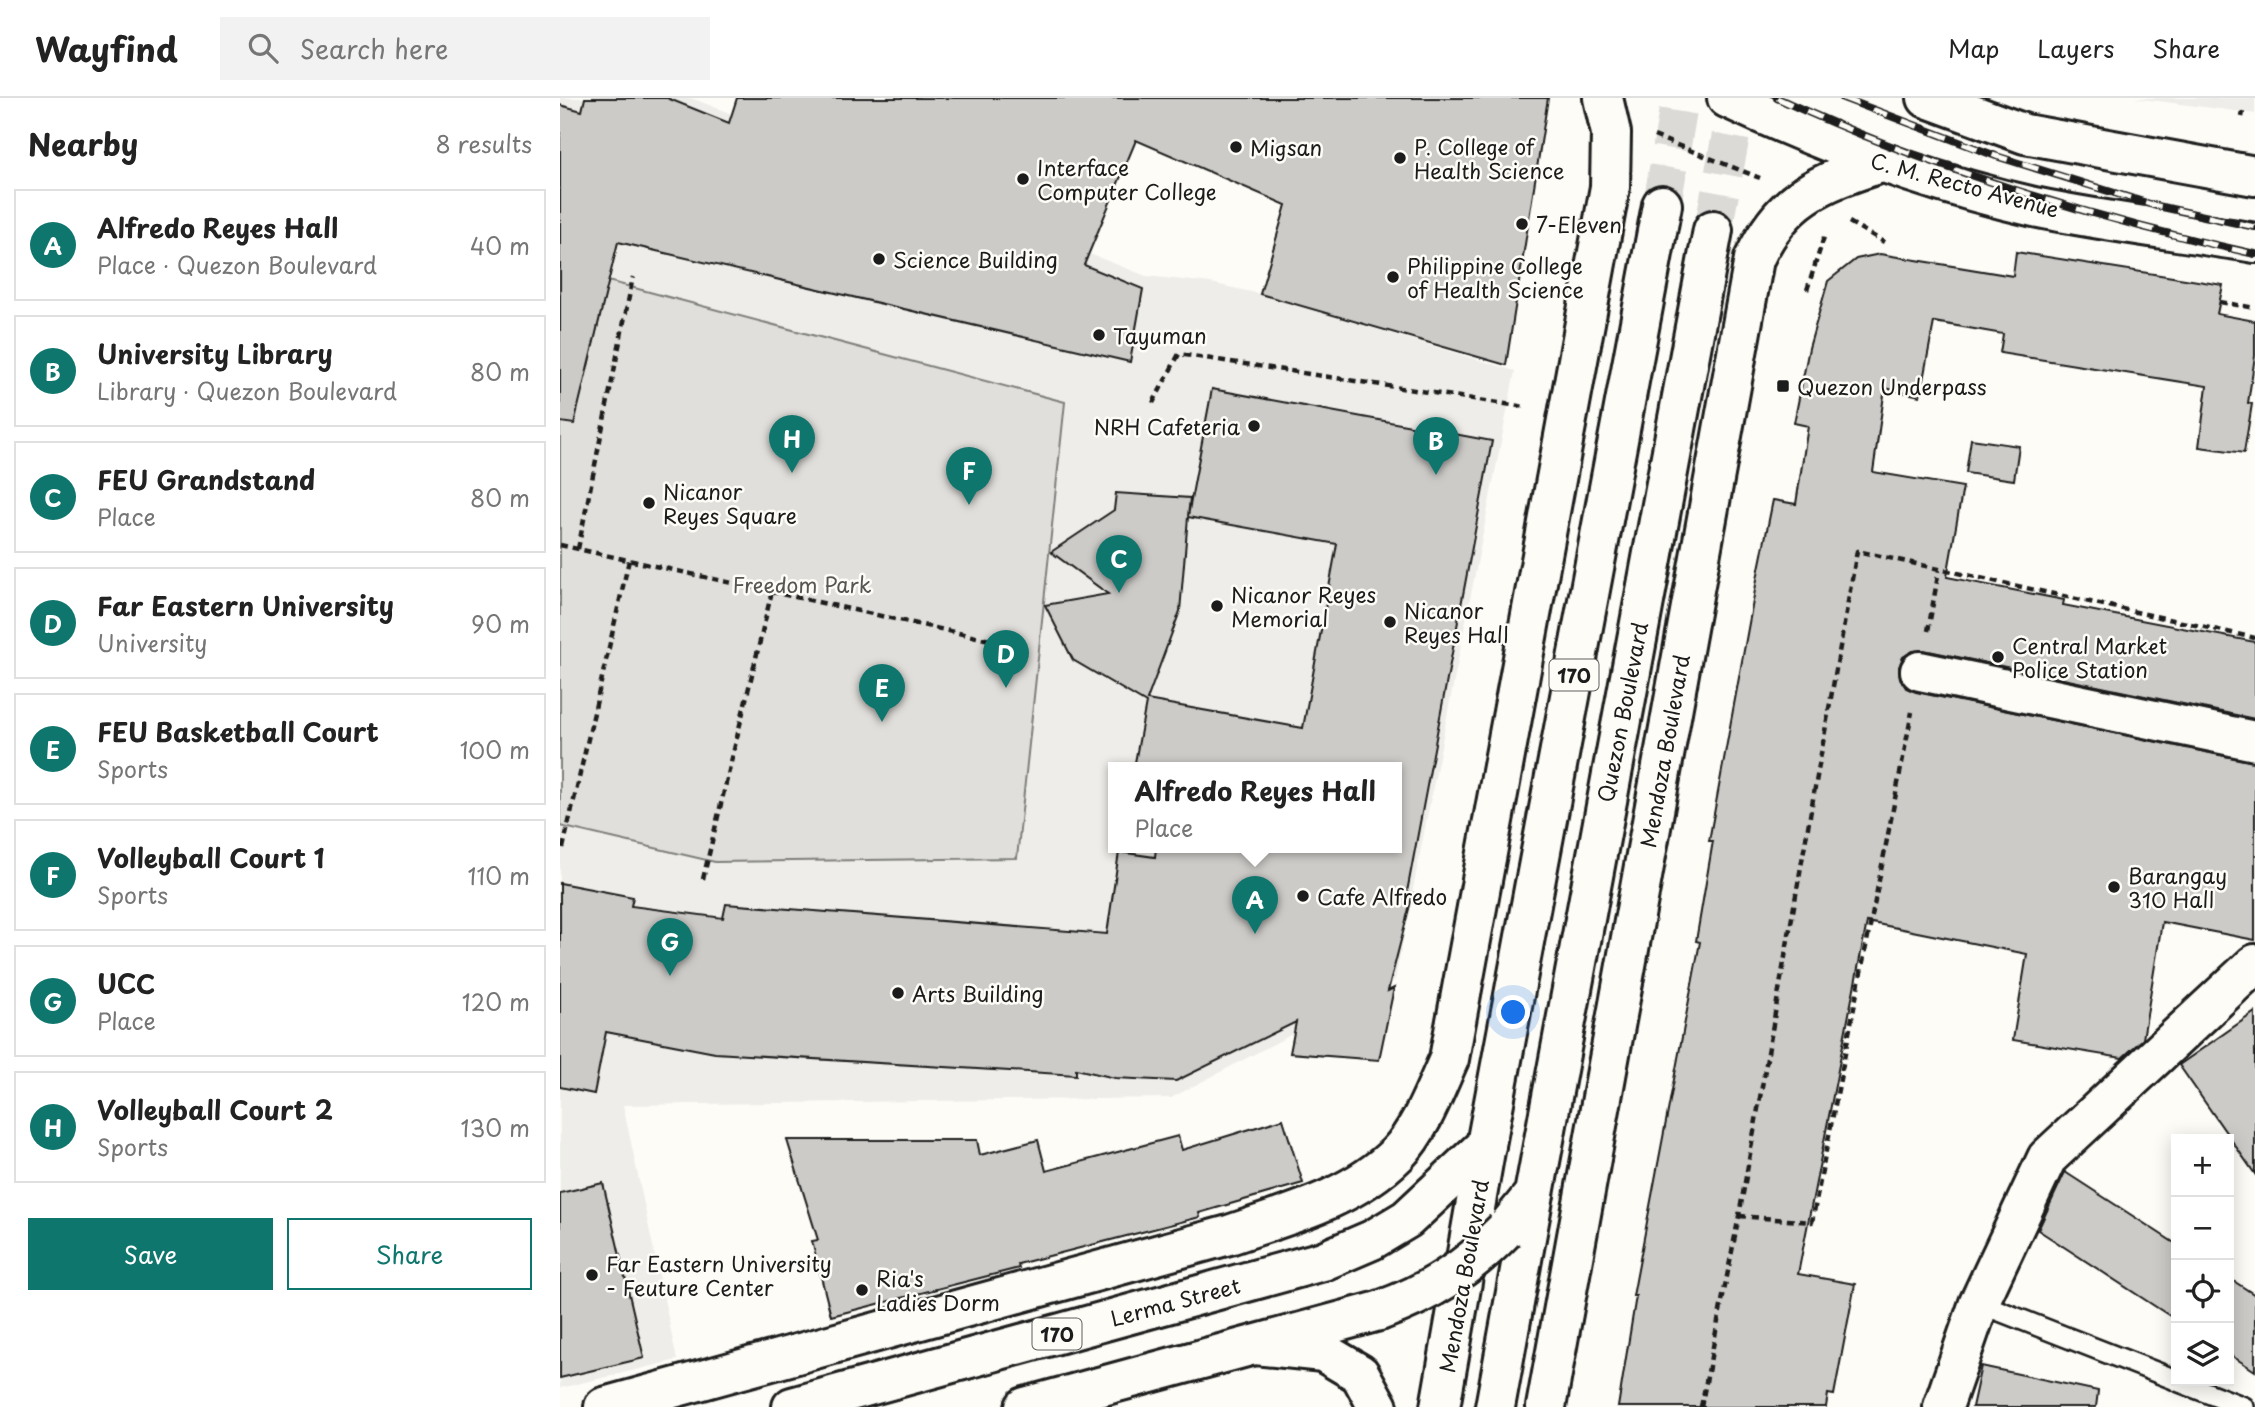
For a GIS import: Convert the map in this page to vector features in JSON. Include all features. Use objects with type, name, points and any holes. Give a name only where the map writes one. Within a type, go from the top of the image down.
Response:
[{"type":"main road","name":"C. M. Recto Avenue","points":[[1727,98],[1790,128],[1881,163],[2033,206],[2255,243]]},
{"type":"main road","points":[[1927,98],[2025,134],[2255,176]]},
{"type":"main road","points":[[604,1407],[1229,1235],[1327,1201],[1367,1178],[1399,1152],[1427,1108],[1449,1059],[1610,187],[1612,150],[1606,108]]},
{"type":"main road","name":"Mendoza Boulevard","points":[[1546,1407],[1749,277],[1754,259],[1770,229],[1802,195],[1829,181],[1881,163]]},
{"type":"main road","name":"170","points":[[1486,1145],[1662,205]]},
{"type":"main road","name":"Quezon Boulevard","points":[[1534,1194],[1713,230]]},
{"type":"main road","points":[[1920,671],[2255,741]]},
{"type":"main road","points":[[1943,1407],[1979,1303],[2047,1158],[2255,964]]},
{"type":"main road","name":"Mendoza Boulevard","points":[[1440,1407],[1486,1145]]},
{"type":"main road","name":"Lerma Street","points":[[792,1407],[1323,1261],[1372,1240],[1407,1219],[1486,1145]]},
{"type":"main road","points":[[1495,1407],[1534,1194]]},
{"type":"main road","name":"170","points":[[1026,1407],[1379,1311],[1415,1298],[1448,1280],[1479,1257],[1534,1194]]},
{"type":"main road","points":[[1253,1345],[1324,1352],[1360,1374],[1378,1407]]},
{"type":"lane","points":[[1979,1303],[2171,1379]]},
{"type":"lane","points":[[2190,1386],[2244,1407]]},
{"type":"path","points":[[1606,108],[1802,195],[1884,242]]},
{"type":"path","points":[[1807,290],[1826,232]]},
{"type":"path","points":[[578,550],[633,277]]},
{"type":"path","points":[[2220,302],[2255,308]]},
{"type":"path","points":[[1153,403],[1179,354],[1525,407]]},
{"type":"path","points":[[560,545],[1017,646]]},
{"type":"path","points":[[1701,1407],[1739,1216],[1857,551],[2255,638]]},
{"type":"path","points":[[563,848],[629,560]]},
{"type":"path","points":[[1739,1216],[1812,1222],[1939,570]]},
{"type":"path","points":[[703,879],[772,592]]},
{"type":"shaded area","points":[[560,98],[691,98],[1146,276],[1211,283],[1260,294],[1515,371],[1395,980],[1171,1098],[623,1105],[677,1360],[560,1388]]},
{"type":"shaded area","points":[[2134,98],[2255,98],[2255,114],[2243,112]]},
{"type":"green space","name":"Freedom Park","points":[[608,281],[1065,402],[1017,858],[715,862],[560,826],[560,368],[586,374]]},
{"type":"building","points":[[585,98],[667,98],[729,123],[737,98],[1548,98],[1506,365],[1260,294],[1286,205],[1136,140],[1084,265],[1143,289],[1130,362],[618,242],[574,424],[560,422],[560,105],[582,111]]},
{"type":"building","points":[[2016,252],[2223,285],[2217,314],[2255,321],[2255,356],[2248,403],[2252,404],[2244,453],[2199,447],[2207,386],[2000,353],[2003,334],[1934,322],[1920,396],[1885,388],[1873,472],[1963,487],[1947,577],[2064,600],[2063,605],[2255,642],[2255,719],[1924,650],[1913,651],[1903,657],[1899,667],[1900,678],[1906,688],[1916,692],[2255,762],[2255,940],[2162,922],[2143,1039],[2122,1058],[2013,1040],[2027,954],[1867,922],[1798,1274],[1855,1284],[1834,1395],[1828,1394],[1826,1407],[1618,1407],[1636,1296],[1633,1296],[1700,942],[1696,941],[1713,841],[1709,841],[1758,574],[1773,500],[1796,504],[1808,426],[1794,423],[1809,348],[1828,281],[1856,259],[1880,254],[2013,276]]},
{"type":"building","points":[[1212,389],[1492,441],[1407,892],[1413,893],[1388,991],[1394,988],[1379,1060],[1290,1053],[1296,1022],[1176,1081],[1115,1078],[1076,1069],[1076,1075],[715,1053],[606,1032],[594,1094],[560,1087],[560,883],[633,897],[631,906],[723,918],[726,904],[1107,934],[1119,853],[1155,857],[1155,853],[1402,853],[1402,762],[1135,762],[1146,703],[1073,660],[1045,605],[1108,594],[1051,552],[1114,510],[1116,493],[1190,498],[1188,516]],"holes":[[[1188,517],[1337,544],[1303,728],[1147,700],[1180,611]]]},
{"type":"building","points":[[1971,439],[2019,446],[2014,480],[1966,473]]},
{"type":"building","points":[[2255,1012],[2255,1174],[2234,1144],[2234,1134],[2227,1134],[2179,1065]]},
{"type":"building","points":[[1283,1119],[1303,1183],[1199,1213],[1200,1217],[1018,1264],[1019,1268],[831,1316],[812,1241],[818,1240],[787,1140],[977,1140],[980,1155],[1038,1140],[1046,1171],[1178,1136],[1182,1150]]},
{"type":"building","points":[[2065,1172],[2171,1241],[2171,1317],[2038,1230]]},
{"type":"building","name":"Far Eastern University - Feuture Center","points":[[603,1183],[644,1358],[560,1378],[560,1193]]},
{"type":"building","points":[[2234,1281],[2255,1295],[2255,1371],[2234,1357]]},
{"type":"building","points":[[1981,1366],[2098,1391],[2096,1407],[1972,1407]]},
{"type":"tunnel","points":[[1662,205],[1680,98]]},
{"type":"tunnel","points":[[1713,230],[1738,98]]},
{"type":"railway","points":[[1777,98],[1892,147],[2012,189],[2134,225],[2255,254]]},
{"type":"railway","points":[[1843,98],[1996,156],[2153,205],[2255,227]]},
{"type":"place","name":"Migsan","points":[[1236,147]]},
{"type":"place","name":"P. College of Health Science","points":[[1400,158]]},
{"type":"place","name":"Interface Computer College","points":[[1023,179]]},
{"type":"place","name":"7-Eleven","points":[[1522,224]]},
{"type":"place","name":"Science Building","points":[[879,259]]},
{"type":"place","name":"Philippine College of Health Science","points":[[1393,277]]},
{"type":"place","name":"Tayuman","points":[[1099,335]]},
{"type":"place","name":"Quezon Underpass","points":[[1783,386]]},
{"type":"place","name":"NRH Cafeteria","points":[[1254,426]]},
{"type":"place","name":"Volleyball Court 2","points":[[792,473]]},
{"type":"place","name":"University Library","points":[[1436,475]]},
{"type":"place","name":"Nicanor Reyes Square","points":[[649,503]]},
{"type":"place","name":"Volleyball Court 1","points":[[969,505]]},
{"type":"place","name":"FEU Grandstand","points":[[1119,593]]},
{"type":"place","name":"Nicanor Reyes Memorial","points":[[1217,606]]},
{"type":"place","name":"Nicanor Reyes Hall","points":[[1390,622]]},
{"type":"place","name":"Central Market Police Station","points":[[1998,657]]},
{"type":"place","name":"Far Eastern University","points":[[1006,688]]},
{"type":"place","name":"FEU Basketball Court","points":[[882,722]]},
{"type":"place","name":"Barangay 310 Hall","points":[[2114,887]]},
{"type":"place","name":"Cafe Alfredo","points":[[1303,896]]},
{"type":"place","name":"Alfredo Reyes Hall","points":[[1255,934]]},
{"type":"place","name":"UCC","points":[[670,976]]},
{"type":"place","name":"Arts Building","points":[[898,993]]},
{"type":"place","name":"Far Eastern University - Feuture Center","points":[[592,1275]]},
{"type":"place","name":"Ria's Ladies Dorm","points":[[862,1290]]}]
